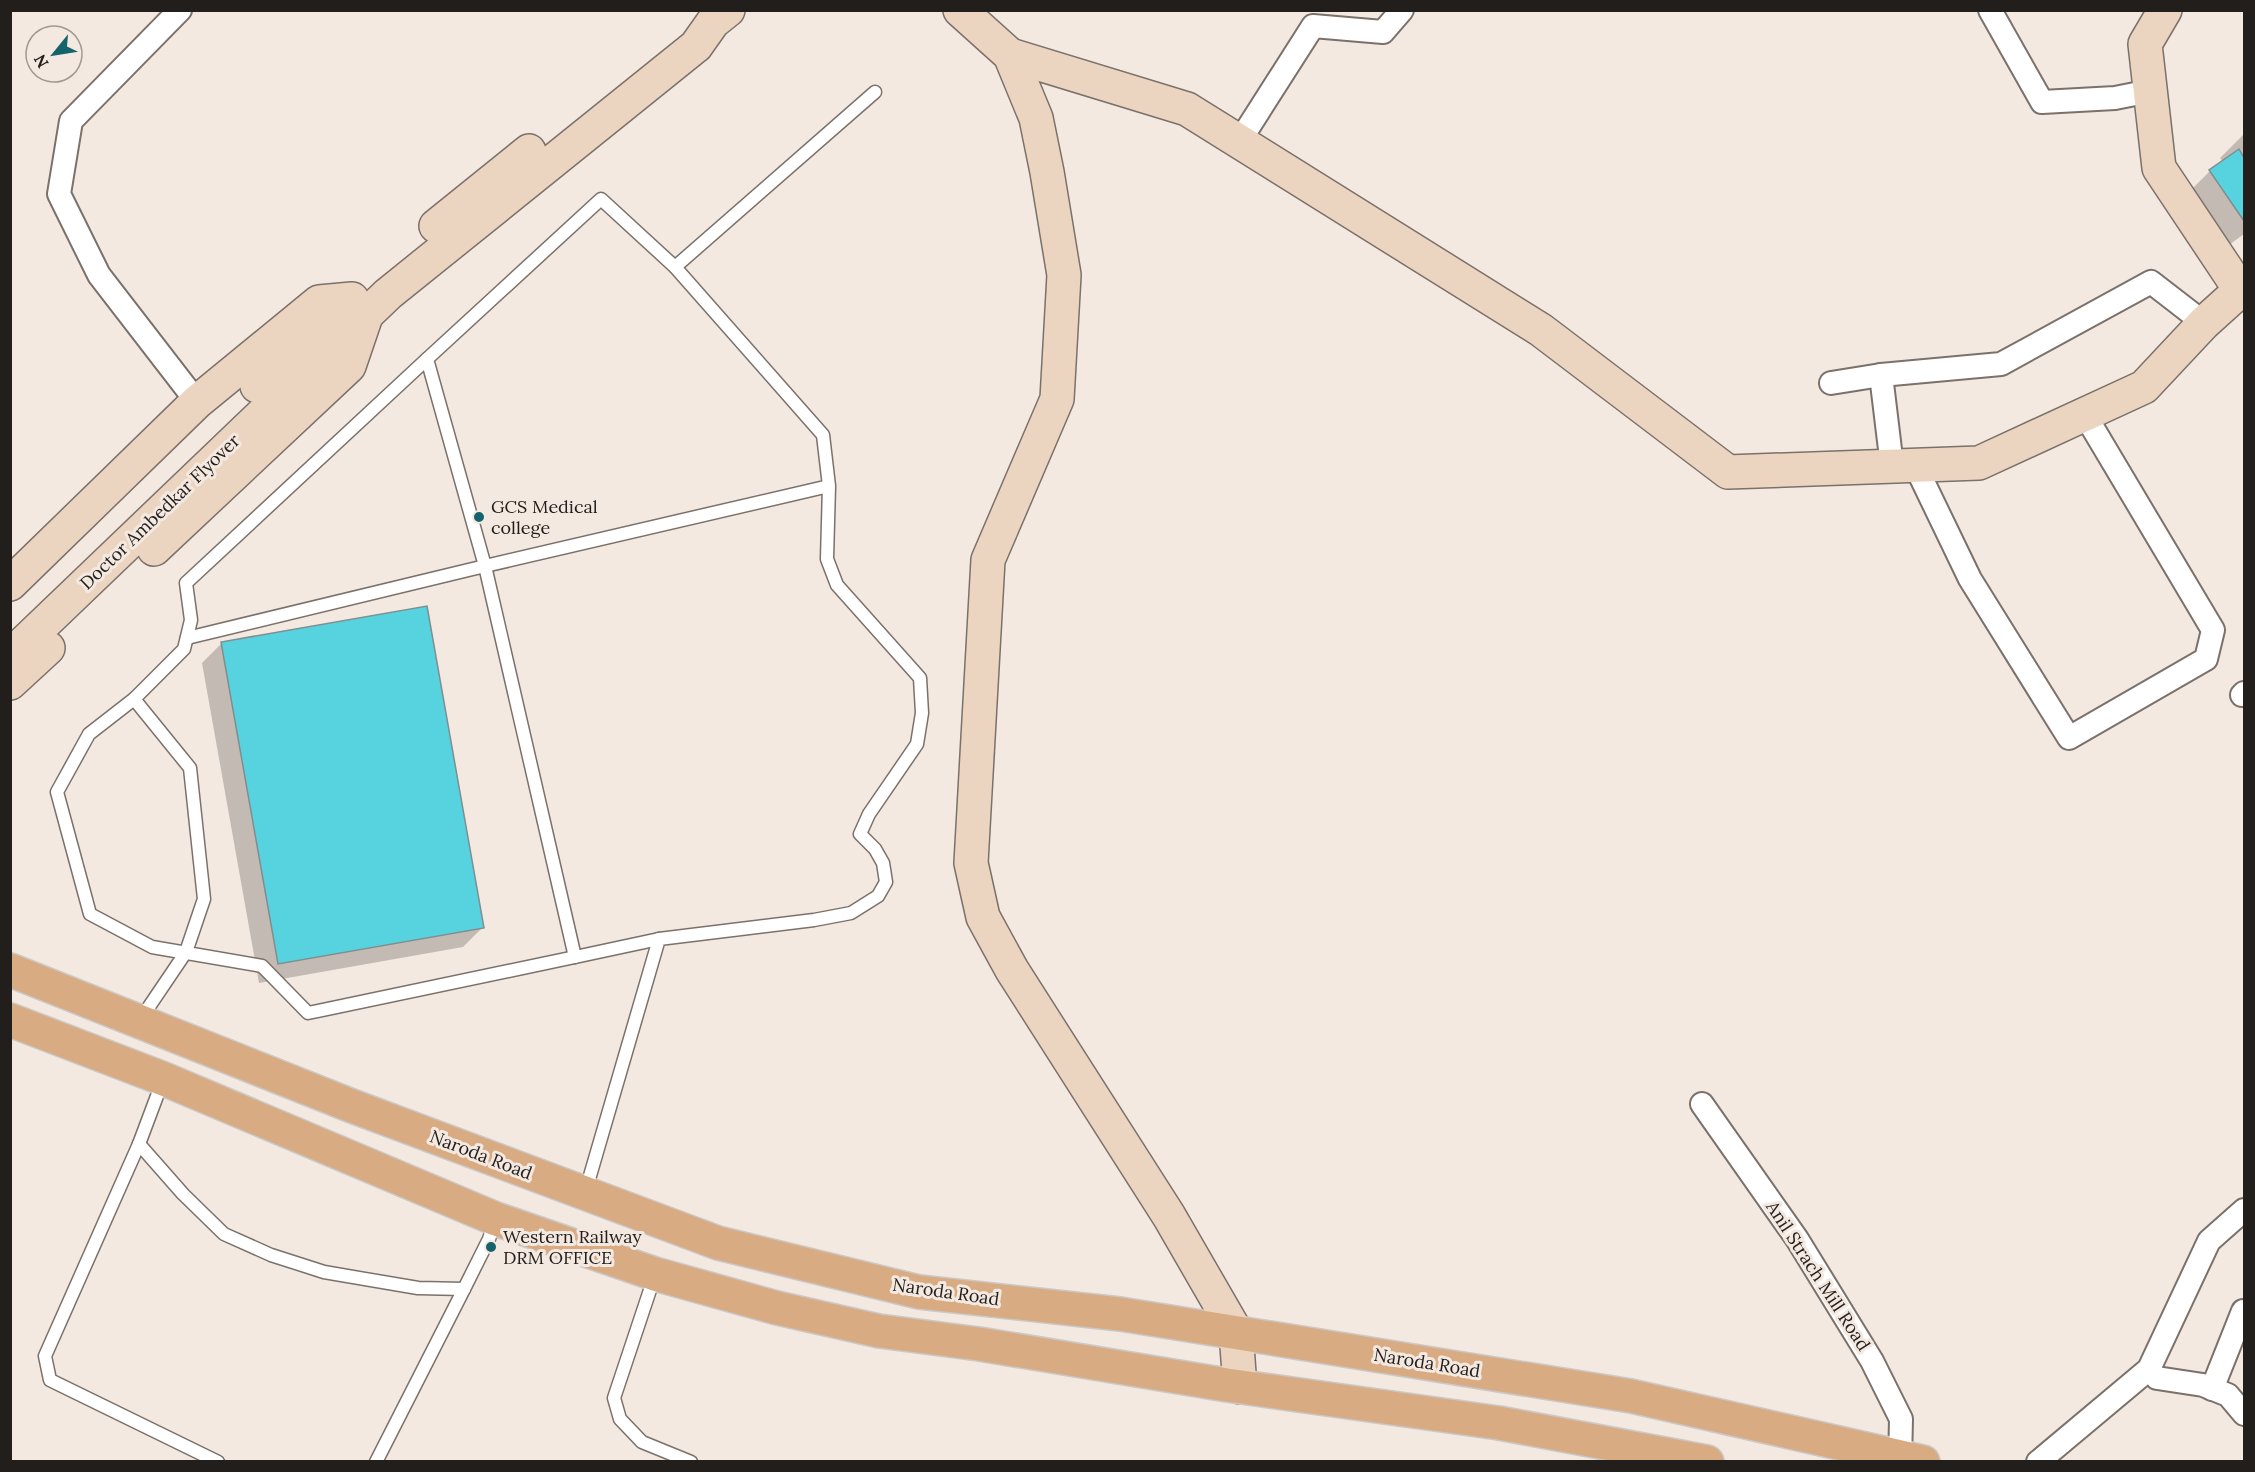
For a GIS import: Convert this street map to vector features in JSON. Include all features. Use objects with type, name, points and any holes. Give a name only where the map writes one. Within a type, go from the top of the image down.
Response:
[{"type":"main road","name":"Naroda Road","points":[[10,970],[352,1106],[718,1243],[919,1292],[1120,1314],[1631,1396],[1908,1460]]},
{"type":"main road","points":[[10,1020],[164,1079],[496,1219],[655,1274],[777,1308],[879,1331],[979,1344],[1240,1387],[1499,1423],[1707,1461]]},
{"type":"street","points":[[180,10],[71,122],[58,194],[99,274],[197,402]]},
{"type":"street","points":[[960,10],[1010,55],[1187,109],[1540,330],[1728,472],[1979,463],[2144,387],[2204,323],[2243,292],[2159,168],[2145,44],[2165,10]]},
{"type":"street","points":[[1239,142],[1313,26],[1383,32],[1402,10]]},
{"type":"street","points":[[1990,10],[2042,102],[2115,98],[2150,91]]},
{"type":"street","points":[[302,359],[359,306],[388,294],[696,46],[721,16]]},
{"type":"street","points":[[1010,55],[1036,118],[1064,275],[1057,399],[988,560],[971,863],[983,917],[1012,970],[1169,1216],[1236,1332],[1240,1387]]},
{"type":"street","points":[[1831,383],[1881,375],[2001,364],[2151,282],[2204,323]]},
{"type":"street","points":[[10,584],[197,402],[319,302],[359,306]]},
{"type":"street","points":[[10,683],[349,366],[359,306]]},
{"type":"street","name":"Doctor Ambedkar Flyover","points":[[10,626],[302,359]]},
{"type":"street","name":"Doctor Ambedkar Flyover","points":[[10,656],[302,359]]},
{"type":"street","points":[[1881,375],[1903,466],[2069,738],[2206,659],[2213,630],[2085,415]]},
{"type":"street","name":"Anil Strach Mill Road","points":[[1702,1104],[1797,1239],[1872,1361],[1901,1419],[1908,1460]]},
{"type":"street","points":[[2038,1461],[2149,1369],[2209,1241],[2244,1210]]},
{"type":"street","points":[[2212,1389],[2243,1311]]},
{"type":"street","points":[[2157,1378],[2203,1385],[2228,1395],[2244,1414]]},
{"type":"lane","points":[[675,267],[875,92]]},
{"type":"lane","points":[[601,199],[675,267],[823,435],[829,486],[827,560],[837,585],[920,678],[921,713],[917,744],[869,814],[860,834],[875,849],[883,863],[886,882],[878,896],[851,914],[659,939],[308,1013],[262,966],[152,947],[90,914],[57,792],[89,734],[134,699],[184,649],[191,620],[186,583],[601,199]]},
{"type":"lane","points":[[427,359],[485,566],[575,957]]},
{"type":"lane","points":[[187,638],[829,486]]},
{"type":"lane","points":[[134,699],[190,768],[204,899],[186,952],[139,1021]]},
{"type":"lane","points":[[584,1194],[659,939]]},
{"type":"lane","points":[[164,1079],[139,1144],[45,1356],[50,1380],[218,1461]]},
{"type":"lane","points":[[139,1144],[183,1194],[224,1234],[271,1255],[324,1272],[418,1288],[464,1289]]},
{"type":"lane","points":[[376,1461],[404,1410],[489,1239],[496,1219]]},
{"type":"lane","points":[[655,1274],[614,1398],[620,1419],[642,1442],[691,1461]]},
{"type":"building","points":[[2239,149],[2244,158],[2244,221],[2209,170]]},
{"type":"building","points":[[427,606],[484,928],[278,964],[221,642]]},
{"type":"place","name":"GCS Medical college","points":[[479,517]]},
{"type":"place","name":"Western Railway DRM OFFICE","points":[[491,1247]]}]
